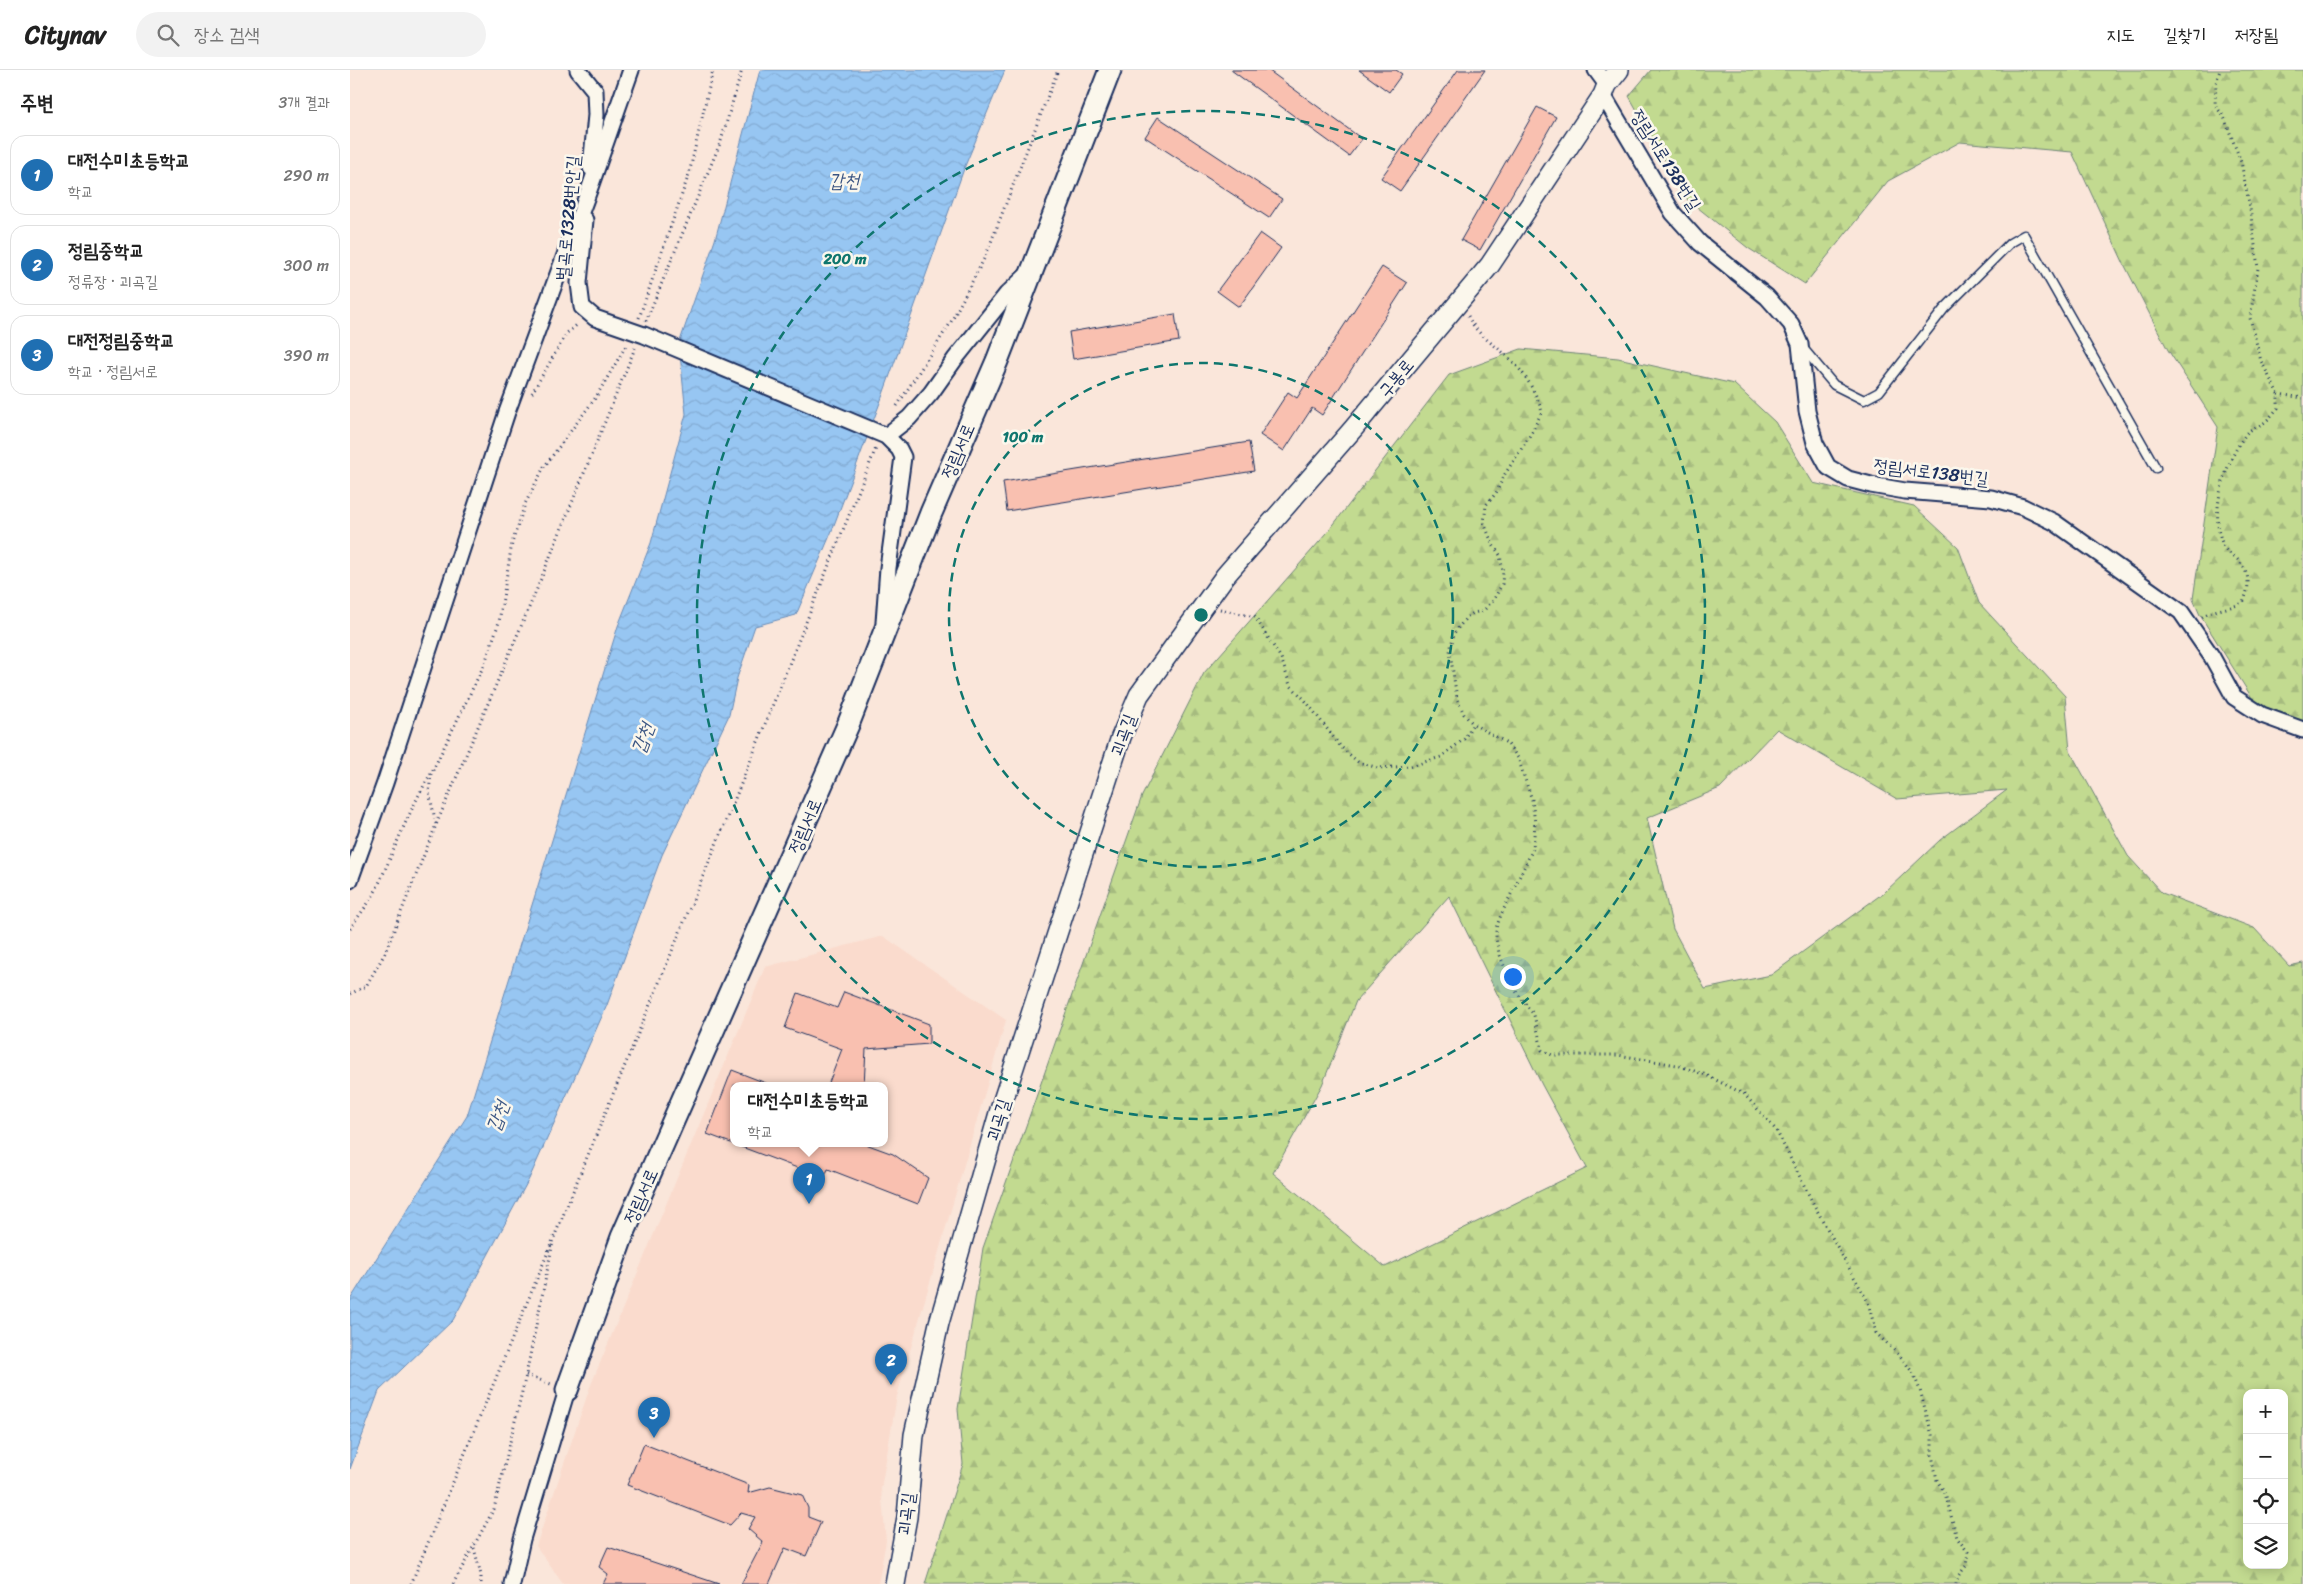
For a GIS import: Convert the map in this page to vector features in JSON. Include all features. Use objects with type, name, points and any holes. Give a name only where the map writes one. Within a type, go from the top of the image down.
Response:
[{"type":"main road","name":"정림서로","points":[[560,1387],[622,1237],[791,858],[848,725],[931,513],[997,361],[1110,70]]},
{"type":"street","name":"벌곡로1328번안길","points":[[578,70],[595,91],[596,115],[579,283],[582,307],[595,318]]},
{"type":"street","points":[[350,880],[386,782],[507,412],[588,193],[631,70]]},
{"type":"street","name":"구봉로","points":[[1154,672],[1225,576],[1354,429],[1490,265],[1602,83],[1619,70]]},
{"type":"street","name":"정림서로138번길","points":[[1602,83],[1673,213],[1700,242],[1767,297],[1791,324],[1800,344],[1807,411],[1815,443],[1828,467],[1848,479],[1871,485],[1905,491],[1991,498],[2024,507],[2054,522],[2181,612],[2212,657],[2234,697],[2262,714],[2303,730]]},
{"type":"street","points":[[881,435],[909,418],[931,393],[1006,294],[1030,272]]},
{"type":"street","points":[[595,318],[639,334],[881,435],[899,449],[903,457],[884,610],[884,631]]},
{"type":"street","name":"괴곡길","points":[[895,1584],[907,1517],[914,1435],[939,1323],[960,1245],[1000,1113],[1121,738],[1139,695],[1154,672]]},
{"type":"street","name":"정림서로","points":[[512,1584],[560,1387]]},
{"type":"lane","points":[[1800,344],[1834,385],[1864,400],[1879,392],[1944,309],[2010,243],[2024,235],[2156,468]]},
{"type":"path","points":[[350,929],[375,892],[416,798],[430,774],[485,663],[499,622],[512,543],[525,504],[544,467],[596,397],[639,334],[655,275],[688,174],[713,70]]},
{"type":"path","points":[[350,994],[366,986],[384,955],[436,825],[534,596],[639,334],[721,141],[742,70]]},
{"type":"path","points":[[411,1584],[741,784],[881,435],[901,398],[952,322],[986,254],[1058,70]]},
{"type":"path","points":[[2191,624],[2208,613],[2232,608],[2242,603],[2249,588],[2248,572],[2236,558],[2226,551],[2221,538],[2218,504],[2221,486],[2239,444],[2248,432],[2266,422],[2278,408],[2278,394],[2261,361],[2250,318],[2258,268],[2250,208],[2241,162],[2224,117],[2215,105],[2216,83],[2220,70]]},
{"type":"path","points":[[1466,293],[1468,316],[1474,328],[1485,340],[1517,366],[1538,397],[1542,412],[1529,437],[1505,474],[1496,493],[1486,505],[1484,523],[1493,545],[1500,555],[1504,572],[1502,584],[1493,601],[1483,611],[1473,613],[1466,618],[1454,633],[1450,652],[1458,699],[1464,714],[1473,724],[1507,743],[1518,758],[1532,800],[1535,822],[1533,849],[1496,928],[1499,953],[1512,986],[1534,1015],[1542,1050],[1552,1055],[1618,1055],[1677,1065],[1706,1075],[1744,1094],[1776,1130],[1814,1205],[1868,1302],[1876,1333],[1900,1356],[1913,1374],[1920,1390],[1932,1435],[1932,1455],[1937,1480],[1945,1493],[1957,1538],[1968,1552],[1966,1566],[1958,1576],[1956,1584]]},
{"type":"path","points":[[507,412],[528,401],[567,333],[580,322],[595,318]]},
{"type":"path","points":[[2278,394],[2303,398]]},
{"type":"path","points":[[1202,607],[1255,617],[1281,658],[1290,685],[1306,700],[1341,747],[1358,762],[1378,768],[1411,766],[1441,757],[1464,739],[1473,724]]},
{"type":"path","points":[[430,774],[429,792],[436,825]]},
{"type":"path","points":[[453,1584],[494,1509],[526,1375],[554,1234]]},
{"type":"path","points":[[526,1375],[560,1387]]},
{"type":"path","points":[[474,1548],[481,1575],[481,1584]]},
{"type":"shaded area","points":[[883,936],[1006,1020],[897,1396],[881,1489],[886,1541],[878,1584],[563,1584],[536,1546],[590,1387],[765,967]]},
{"type":"green space","points":[[1651,70],[2303,70],[2303,731],[2259,709],[2200,615],[2193,599],[2218,427],[2168,350],[2124,264],[2072,152],[1960,142],[1888,181],[1805,284],[1748,248],[1687,199],[1629,96]]},
{"type":"green space","points":[[1521,349],[1618,358],[1734,384],[1775,422],[1813,483],[1914,506],[1958,547],[1979,603],[2065,696],[2070,751],[2128,856],[2162,893],[2254,928],[2289,966],[2303,963],[2303,1584],[925,1584],[963,1464],[958,1409],[983,1248],[1142,796],[1204,673],[1327,533],[1449,375]],"holes":[[[1777,729],[1897,799],[2007,790],[1940,840],[1886,891],[1771,975],[1705,989],[1673,929],[1647,818],[1720,788]],[[1449,896],[1542,1085],[1587,1168],[1385,1267],[1273,1173],[1322,1085],[1356,1001]]]},
{"type":"water","name":"갑천","points":[[760,70],[1005,70],[965,166],[831,533],[796,615],[755,626],[737,678],[729,715],[662,855],[607,1005],[529,1179],[453,1320],[379,1391],[350,1469],[350,1300],[467,1116],[618,626],[651,543],[686,414],[679,344],[715,240]]},
{"type":"building","points":[[1231,70],[1268,70],[1362,139],[1349,156]]},
{"type":"building","points":[[1359,70],[1396,70],[1402,74],[1389,92]]},
{"type":"building","points":[[1458,70],[1485,70],[1400,191],[1381,178]]},
{"type":"building","points":[[1537,107],[1556,117],[1480,250],[1461,240]]},
{"type":"building","points":[[1158,117],[1282,199],[1269,218],[1145,137]]},
{"type":"building","points":[[1260,233],[1281,248],[1239,307],[1217,291]]},
{"type":"building","points":[[1382,267],[1407,283],[1322,415],[1312,408],[1284,451],[1260,435],[1288,392],[1297,398]]},
{"type":"building","points":[[1175,314],[1179,341],[1073,359],[1069,332]]},
{"type":"building","points":[[1249,442],[1254,471],[1007,511],[1003,482]]},
{"type":"building","points":[[844,992],[929,1024],[929,1044],[866,1049],[864,1082],[829,1082],[842,1049],[785,1028],[798,993],[837,1008]]},
{"type":"building","points":[[732,1070],[763,1082],[730,1082],[730,1143],[707,1134]]},
{"type":"building","points":[[742,1147],[874,1147],[893,1154],[928,1178],[918,1204],[828,1169],[824,1178]]},
{"type":"building","points":[[644,1444],[749,1485],[748,1493],[770,1487],[802,1495],[808,1508],[808,1517],[821,1522],[806,1556],[785,1548],[769,1584],[741,1584],[763,1542],[748,1529],[755,1517],[741,1513],[730,1525],[627,1485]]},
{"type":"building","points":[[608,1547],[719,1584],[603,1584],[608,1574],[599,1567]]},
{"type":"place","name":"대전수미초등학교","points":[[809,1204]]},
{"type":"place","name":"정림중학교","points":[[891,1385]]},
{"type":"place","name":"대전정림중학교","points":[[654,1438]]}]
